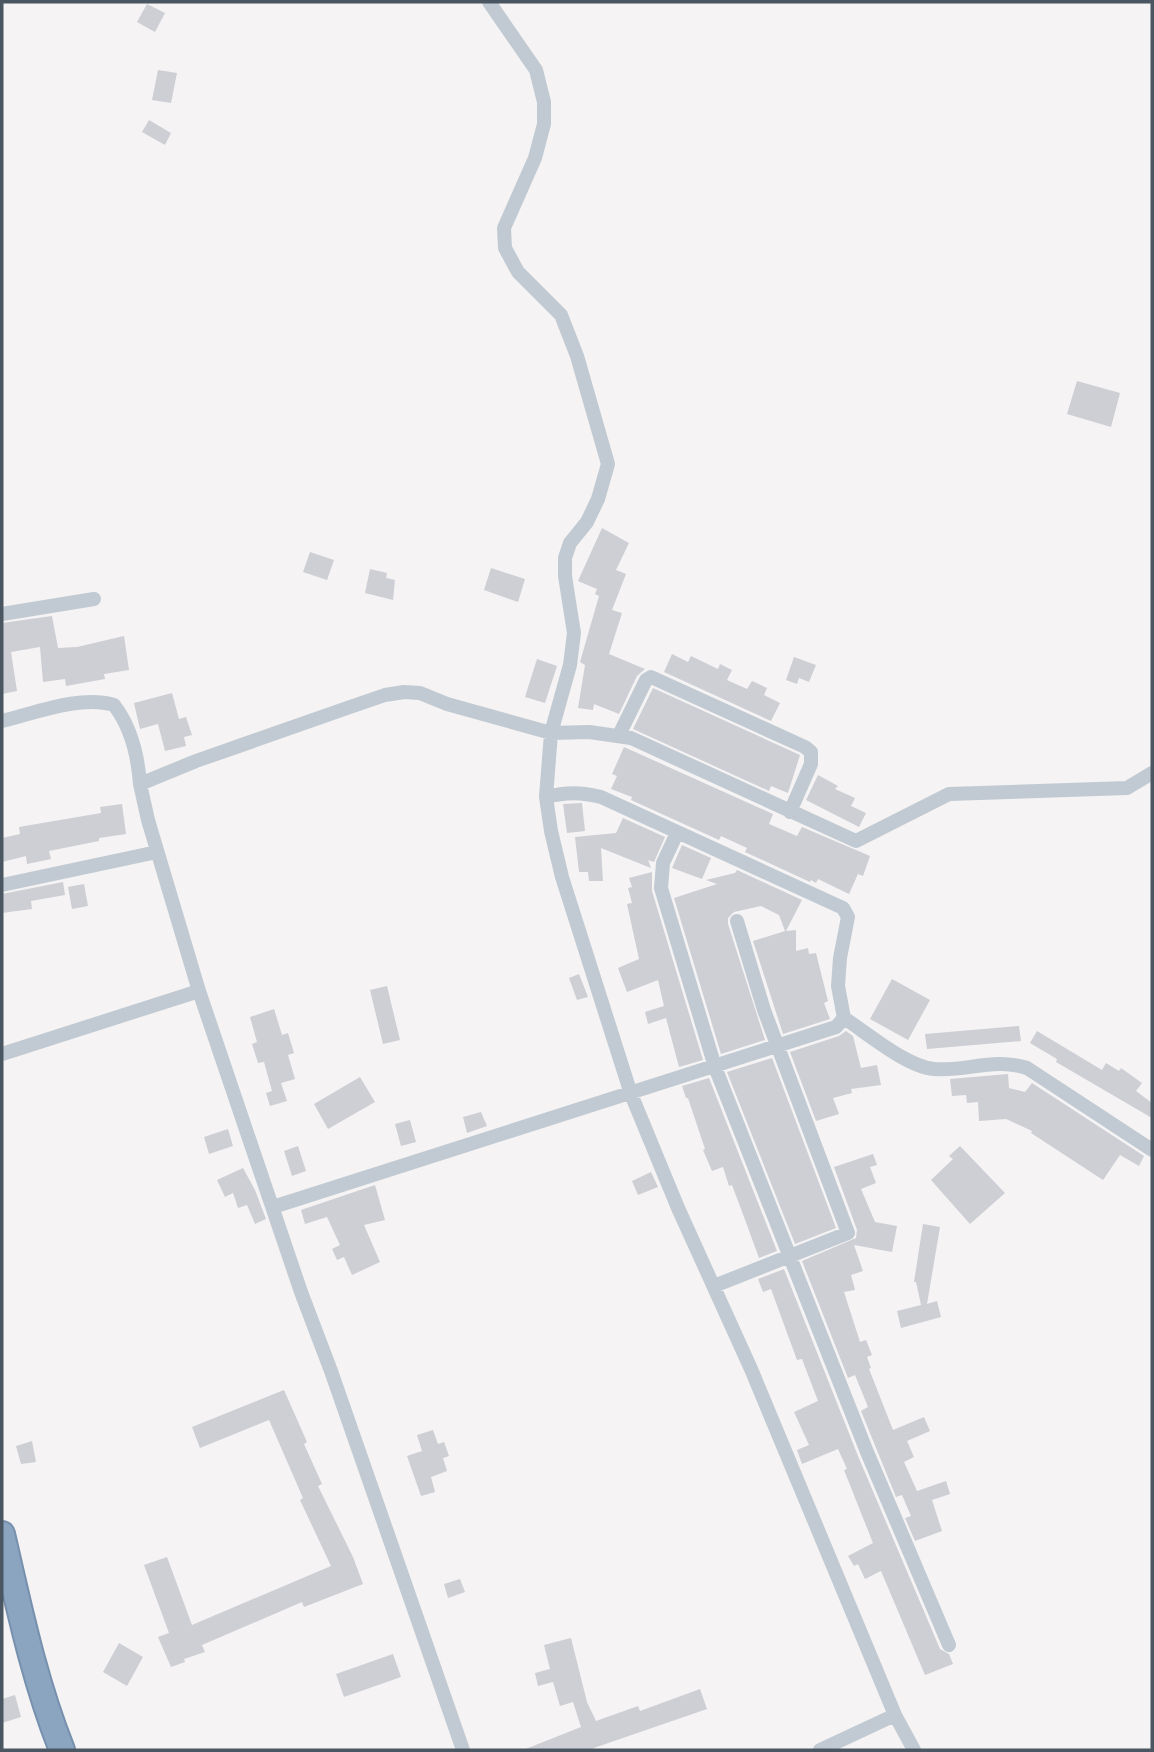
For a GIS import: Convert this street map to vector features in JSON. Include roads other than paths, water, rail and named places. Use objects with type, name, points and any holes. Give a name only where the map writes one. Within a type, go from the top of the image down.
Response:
[{"type":"highway","points":[[2,1534],[26,1638],[50,1722],[62,1750]]},
{"type":"street","points":[[489,2],[536,70],[544,102],[544,124],[535,158],[504,228],[505,248],[518,272],[561,315],[577,356],[608,464],[598,499],[587,522],[570,544],[565,558],[565,576],[574,634],[570,665],[551,733],[546,797],[562,877],[631,1094],[840,1581],[895,1716],[914,1750]]},
{"type":"street","points":[[2,614],[94,599]]},
{"type":"street","points":[[620,735],[646,680],[654,678],[811,752],[811,764],[790,812]]},
{"type":"street","points":[[140,784],[196,761],[362,703],[404,692],[419,693],[447,704],[551,733],[620,735],[631,738],[856,841],[949,794],[1127,788],[1152,772]]},
{"type":"street","points":[[2,721],[91,702],[114,705],[120,712],[138,757],[140,784],[199,991],[301,1292],[463,1750]]},
{"type":"street","points":[[546,797],[567,792],[601,797],[836,904],[846,911],[848,922],[838,975],[844,1018],[922,1068],[950,1069],[996,1062],[1013,1063],[1027,1068],[1152,1150]]},
{"type":"street","points":[[677,833],[663,863],[661,888],[715,1067],[867,1452],[949,1645]]},
{"type":"street","points":[[2,885],[158,852]]},
{"type":"street","points":[[714,1286],[846,1236],[848,1231],[778,1047],[737,920]]},
{"type":"street","points":[[2,1054],[199,991]]},
{"type":"street","points":[[273,1207],[778,1047],[836,1027],[844,1018]]},
{"type":"street","points":[[820,1750],[895,1716]]}]
